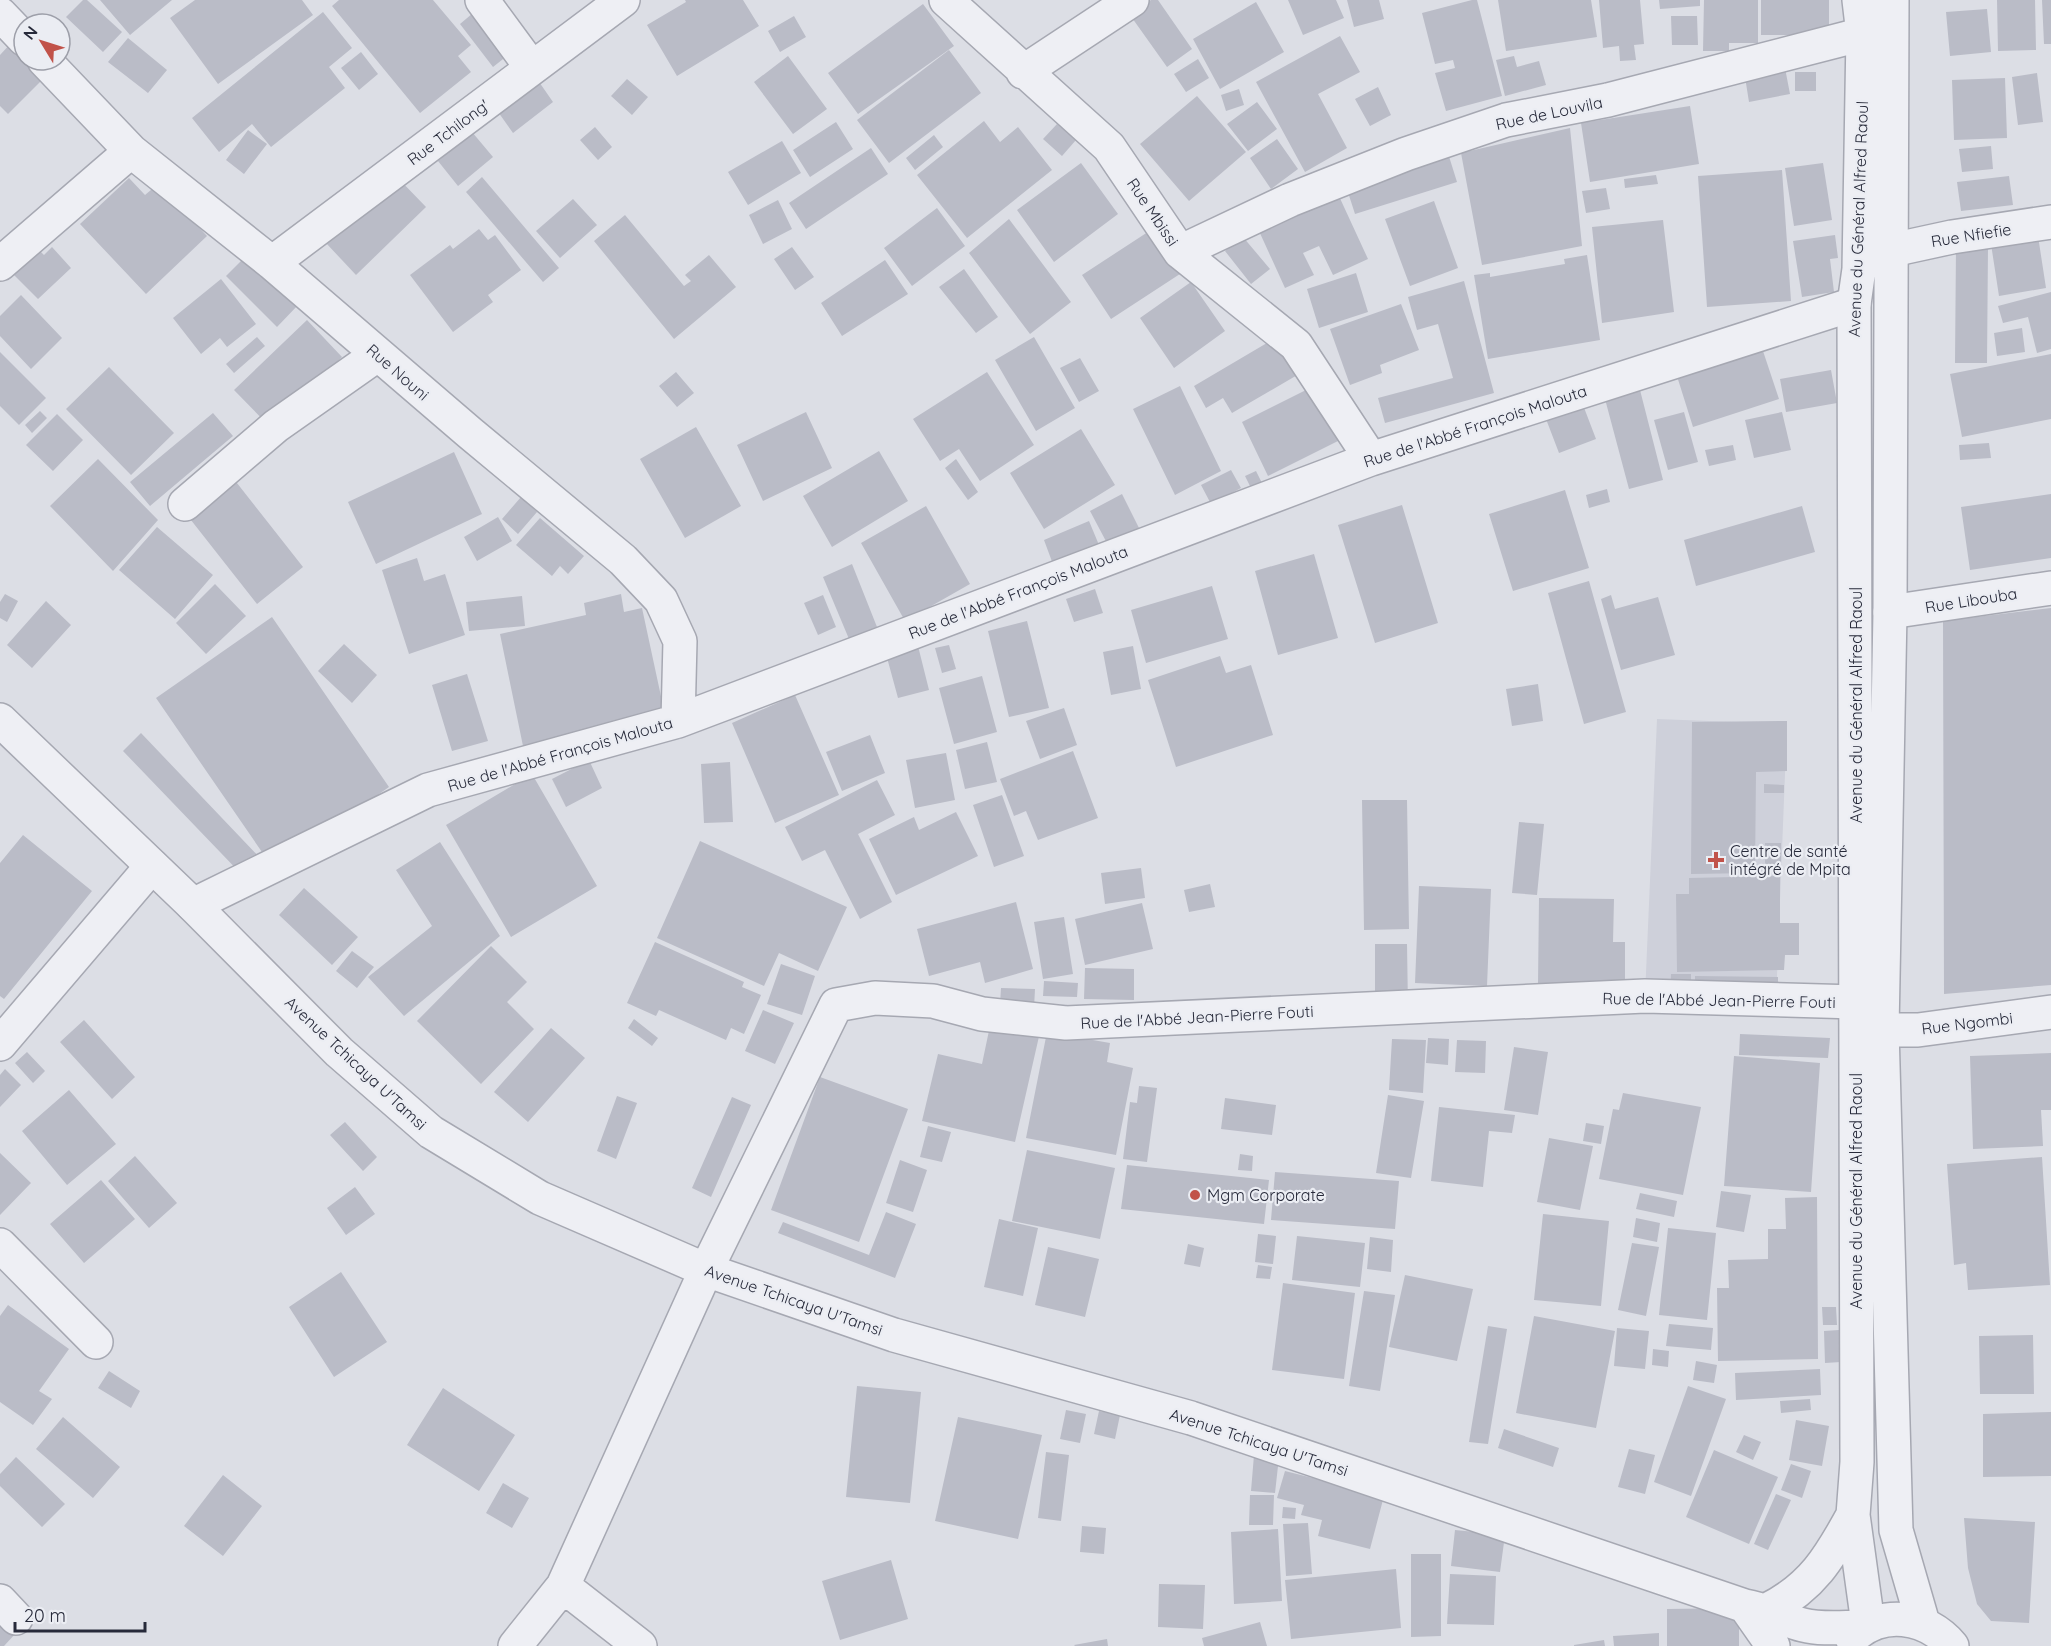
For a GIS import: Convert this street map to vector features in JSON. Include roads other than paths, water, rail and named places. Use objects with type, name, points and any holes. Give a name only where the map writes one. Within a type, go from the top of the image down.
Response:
[{"type":"street","points":[[482,0],[532,68]]},
{"type":"street","name":"Rue Tchilong'","points":[[272,263],[623,0]]},
{"type":"street","name":"Rue Mbissi","points":[[946,0],[1023,72],[1109,147],[1180,252],[1296,345],[1371,459]]},
{"type":"street","points":[[1023,72],[1132,0]]},
{"type":"street","name":"Avenue du Général Alfred Raoul","points":[[1859,0],[1863,34],[1859,269],[1854,304],[1857,1462],[1853,1515],[1859,1632]]},
{"type":"street","points":[[1892,0],[1890,612],[1882,1030],[1896,1530],[1923,1623],[1942,1634],[1952,1646]]},
{"type":"street","points":[[0,14],[12,26]]},
{"type":"street","name":"Rue de Louvila","points":[[1180,252],[1290,200],[1407,154],[1506,120],[1608,100],[1863,34]]},
{"type":"street","name":"Rue Nouni","points":[[55,72],[130,151],[272,263],[377,355],[623,560],[661,600],[680,641],[678,721]]},
{"type":"street","points":[[0,264],[130,151]]},
{"type":"street","name":"Rue Nfiefie","points":[[1892,250],[1952,237],[2051,222]]},
{"type":"street","name":"Rue de l'Abbé François Malouta","points":[[192,905],[428,790],[678,721],[1371,459],[1854,304]]},
{"type":"street","points":[[185,504],[276,426],[377,355]]},
{"type":"street","name":"Rue Libouba","points":[[1890,612],[2051,588]]},
{"type":"street","name":"Avenue Tchicaya U'Tamsi","points":[[0,720],[192,905],[339,1052],[431,1132],[540,1198],[706,1270],[894,1335],[1191,1418],[1801,1624],[1859,1632],[1895,1618],[1923,1623]]},
{"type":"street","points":[[0,1044],[152,866]]},
{"type":"street","name":"Rue de l'Abbé Jean-Pierre Fouti","points":[[706,1270],[836,1005],[875,998],[933,1002],[982,1014],[1066,1023],[1645,996],[1856,1002]]},
{"type":"street","name":"Rue Ngombi","points":[[1882,1030],[1918,1030],[2051,1012]]},
{"type":"street","points":[[0,1245],[96,1342]]},
{"type":"street","points":[[515,1646],[563,1586],[706,1270]]},
{"type":"street","points":[[1773,1646],[1756,1608],[1787,1600],[1827,1561],[1853,1515]]},
{"type":"street","points":[[563,1586],[640,1646]]},
{"type":"place","name":"Centre de santé intégré de Mpita","points":[[1716,860]]},
{"type":"place","name":"Mgm Corporate","points":[[1195,1195]]}]
